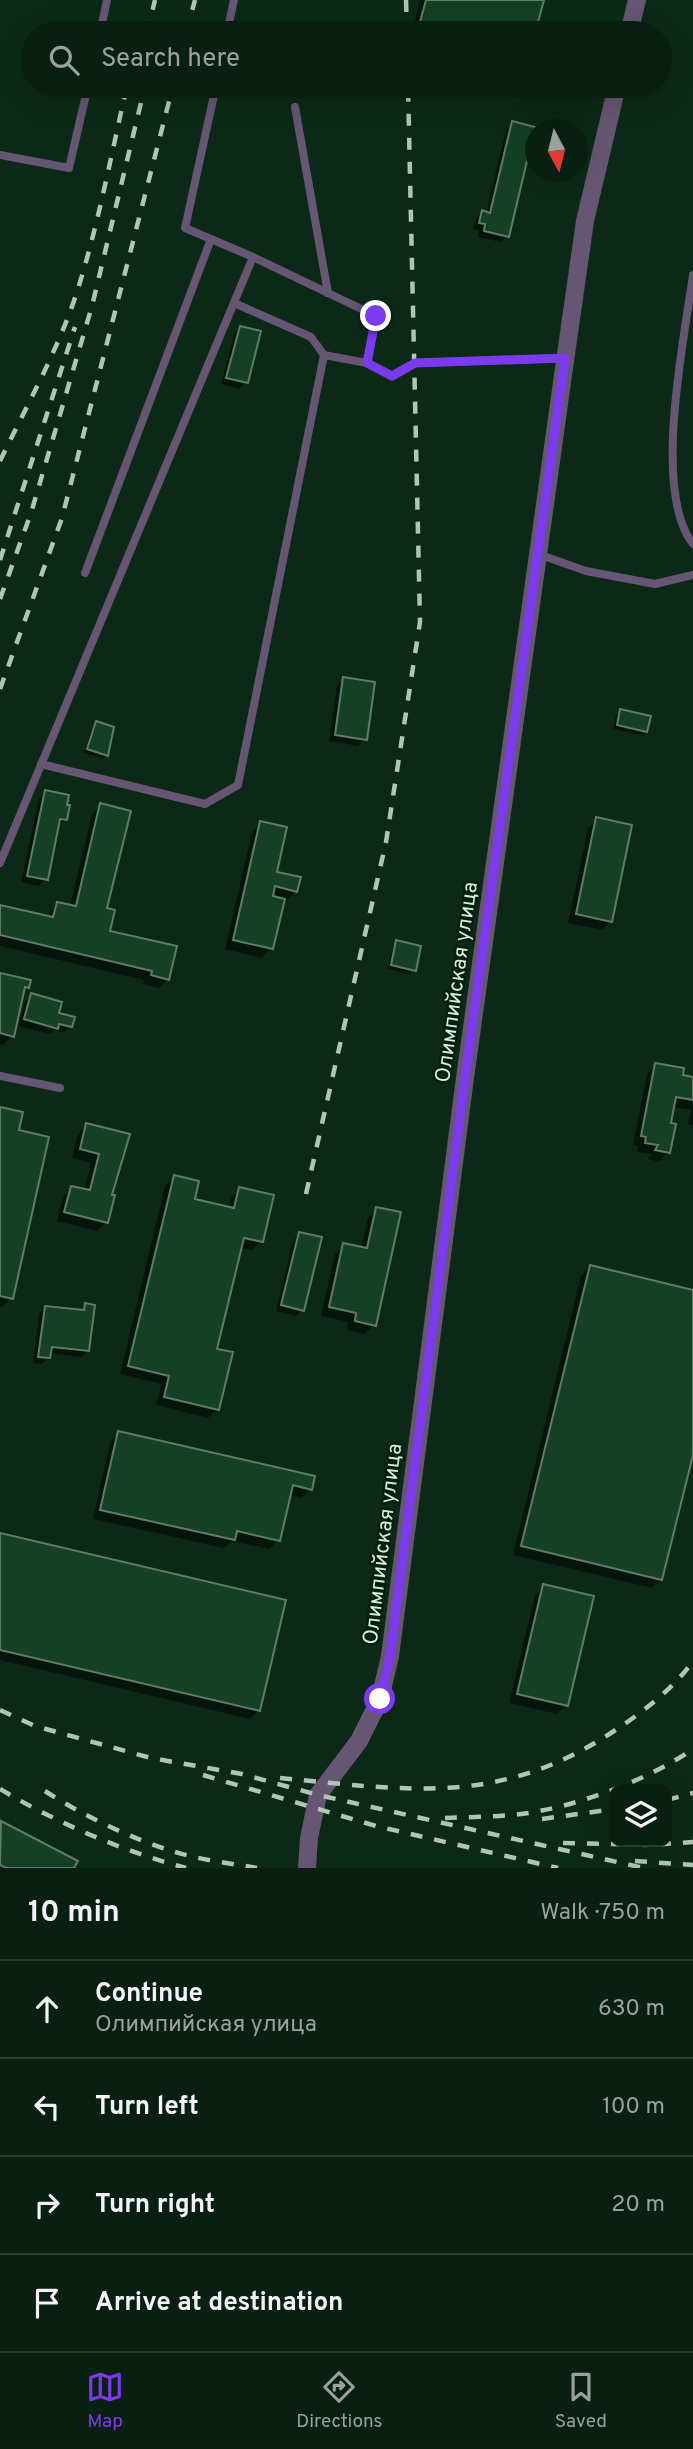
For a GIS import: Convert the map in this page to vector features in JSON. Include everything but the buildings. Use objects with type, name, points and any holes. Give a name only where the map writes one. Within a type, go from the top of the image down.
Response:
[{"type":"street","points":[[632,21],[637,0]]},
{"type":"street","name":"Олимпийская улица","points":[[307,1868],[309,1838],[318,1796],[359,1741],[380,1699],[390,1657],[465,1078],[565,358],[586,221],[614,98]]},
{"type":"lane","points":[[103,21],[107,0]]},
{"type":"lane","points":[[230,21],[234,0]]},
{"type":"lane","points":[[0,155],[69,168],[85,98]]},
{"type":"lane","points":[[213,98],[186,228],[376,316],[367,363]]},
{"type":"lane","points":[[295,107],[328,293]]},
{"type":"lane","points":[[85,573],[211,239]]},
{"type":"lane","points":[[0,863],[253,257]]},
{"type":"lane","points":[[693,275],[676,403],[672,482],[685,534],[693,544]]},
{"type":"lane","points":[[234,303],[311,337],[324,355],[367,363],[392,376],[415,363],[565,358]]},
{"type":"lane","points":[[41,764],[205,804],[237,785],[324,355]]},
{"type":"lane","points":[[538,554],[586,571],[655,584],[693,575]]},
{"type":"lane","points":[[0,1076],[60,1088]]},
{"type":"railway","points":[[150,21],[155,0]]},
{"type":"railway","points":[[189,21],[195,0]]},
{"type":"railway","points":[[406,0],[407,21]]},
{"type":"railway","points":[[0,461],[50,358],[76,295],[98,217],[124,98]]},
{"type":"railway","points":[[0,599],[31,513],[92,306],[142,98]]},
{"type":"railway","points":[[0,689],[62,518],[170,98]]},
{"type":"railway","points":[[306,1194],[386,842],[420,622],[408,98]]},
{"type":"railway","points":[[0,560],[75,327]]},
{"type":"railway","points":[[280,1778],[370,1786],[452,1788],[531,1772],[572,1755],[625,1724],[667,1690],[693,1661]]},
{"type":"railway","points":[[0,1710],[35,1726],[151,1758],[242,1774],[318,1795],[644,1868]]},
{"type":"railway","points":[[445,1818],[521,1814],[588,1799],[655,1771],[693,1749]]},
{"type":"railway","points":[[203,1775],[376,1826],[558,1868]]},
{"type":"railway","points":[[0,1789],[90,1835],[186,1868]]},
{"type":"railway","points":[[45,1791],[107,1825],[156,1846],[193,1857],[257,1868]]},
{"type":"railway","points":[[672,1799],[693,1793]]},
{"type":"railway","points":[[542,1819],[609,1810]]},
{"type":"railway","points":[[563,1843],[652,1845],[693,1842]]},
{"type":"railway","points":[[635,1861],[693,1865]]},
{"type":"route","points":[[376,316],[367,363],[392,376],[415,363],[565,358],[465,1078],[390,1657],[380,1699]]}]
